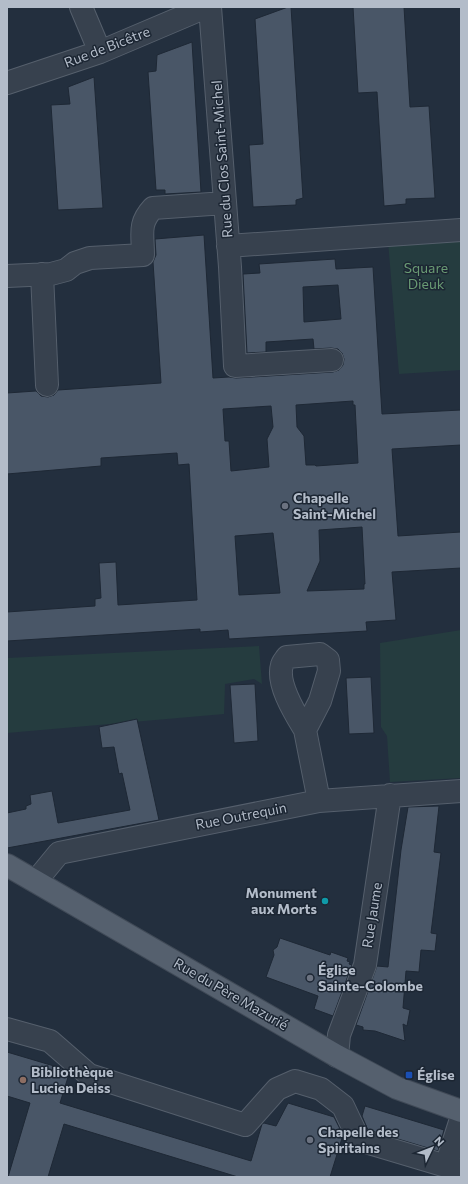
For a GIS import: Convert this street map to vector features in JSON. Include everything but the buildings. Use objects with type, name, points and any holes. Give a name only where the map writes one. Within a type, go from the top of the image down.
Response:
[{"type":"main road","name":"Rue du Père Mazurié","points":[[7,865],[337,1056],[397,1088],[461,1111]]},
{"type":"street","points":[[81,7],[100,52]]},
{"type":"street","name":"Rue de Bicêtre","points":[[7,83],[100,52],[206,7]]},
{"type":"street","name":"Rue du Clos Saint-Michel","points":[[210,7],[228,246],[461,230]]},
{"type":"street","points":[[7,276],[60,272],[66,270],[75,263],[90,258],[143,254],[142,227],[145,216],[153,208],[225,203]]},
{"type":"street","points":[[228,246],[234,366],[332,360]]},
{"type":"street","points":[[42,274],[47,384]]},
{"type":"street","points":[[305,730],[320,801]]},
{"type":"street","name":"Rue Outrequin","points":[[36,881],[58,853],[320,801],[461,791]]},
{"type":"street","name":"Rue Jaume","points":[[337,1056],[339,1035],[365,965],[390,795]]},
{"type":"street","points":[[7,1029],[50,1041],[89,1075],[245,1125],[277,1089],[295,1081],[321,1089],[343,1106],[359,1140],[454,1168],[461,1119]]},
{"type":"green space","name":"Square Dieuk","points":[[461,236],[461,370],[399,374],[388,241]]},
{"type":"green space","points":[[461,630],[461,778],[390,782],[387,736],[381,727],[380,643]]},
{"type":"green space","points":[[259,646],[262,684],[254,679],[225,684],[224,714],[7,733],[7,658]]},
{"type":"place","name":"Chapelle Saint-Michel","points":[[285,506]]},
{"type":"place","name":"Monument aux Morts","points":[[325,901]]},
{"type":"place","name":"Église Sainte-Colombe","points":[[310,978]]},
{"type":"place","name":"Église","points":[[409,1075]]},
{"type":"place","name":"Bibliothèque Lucien Deiss","points":[[23,1080]]},
{"type":"place","name":"Chapelle des Spiritains","points":[[310,1140]]}]
